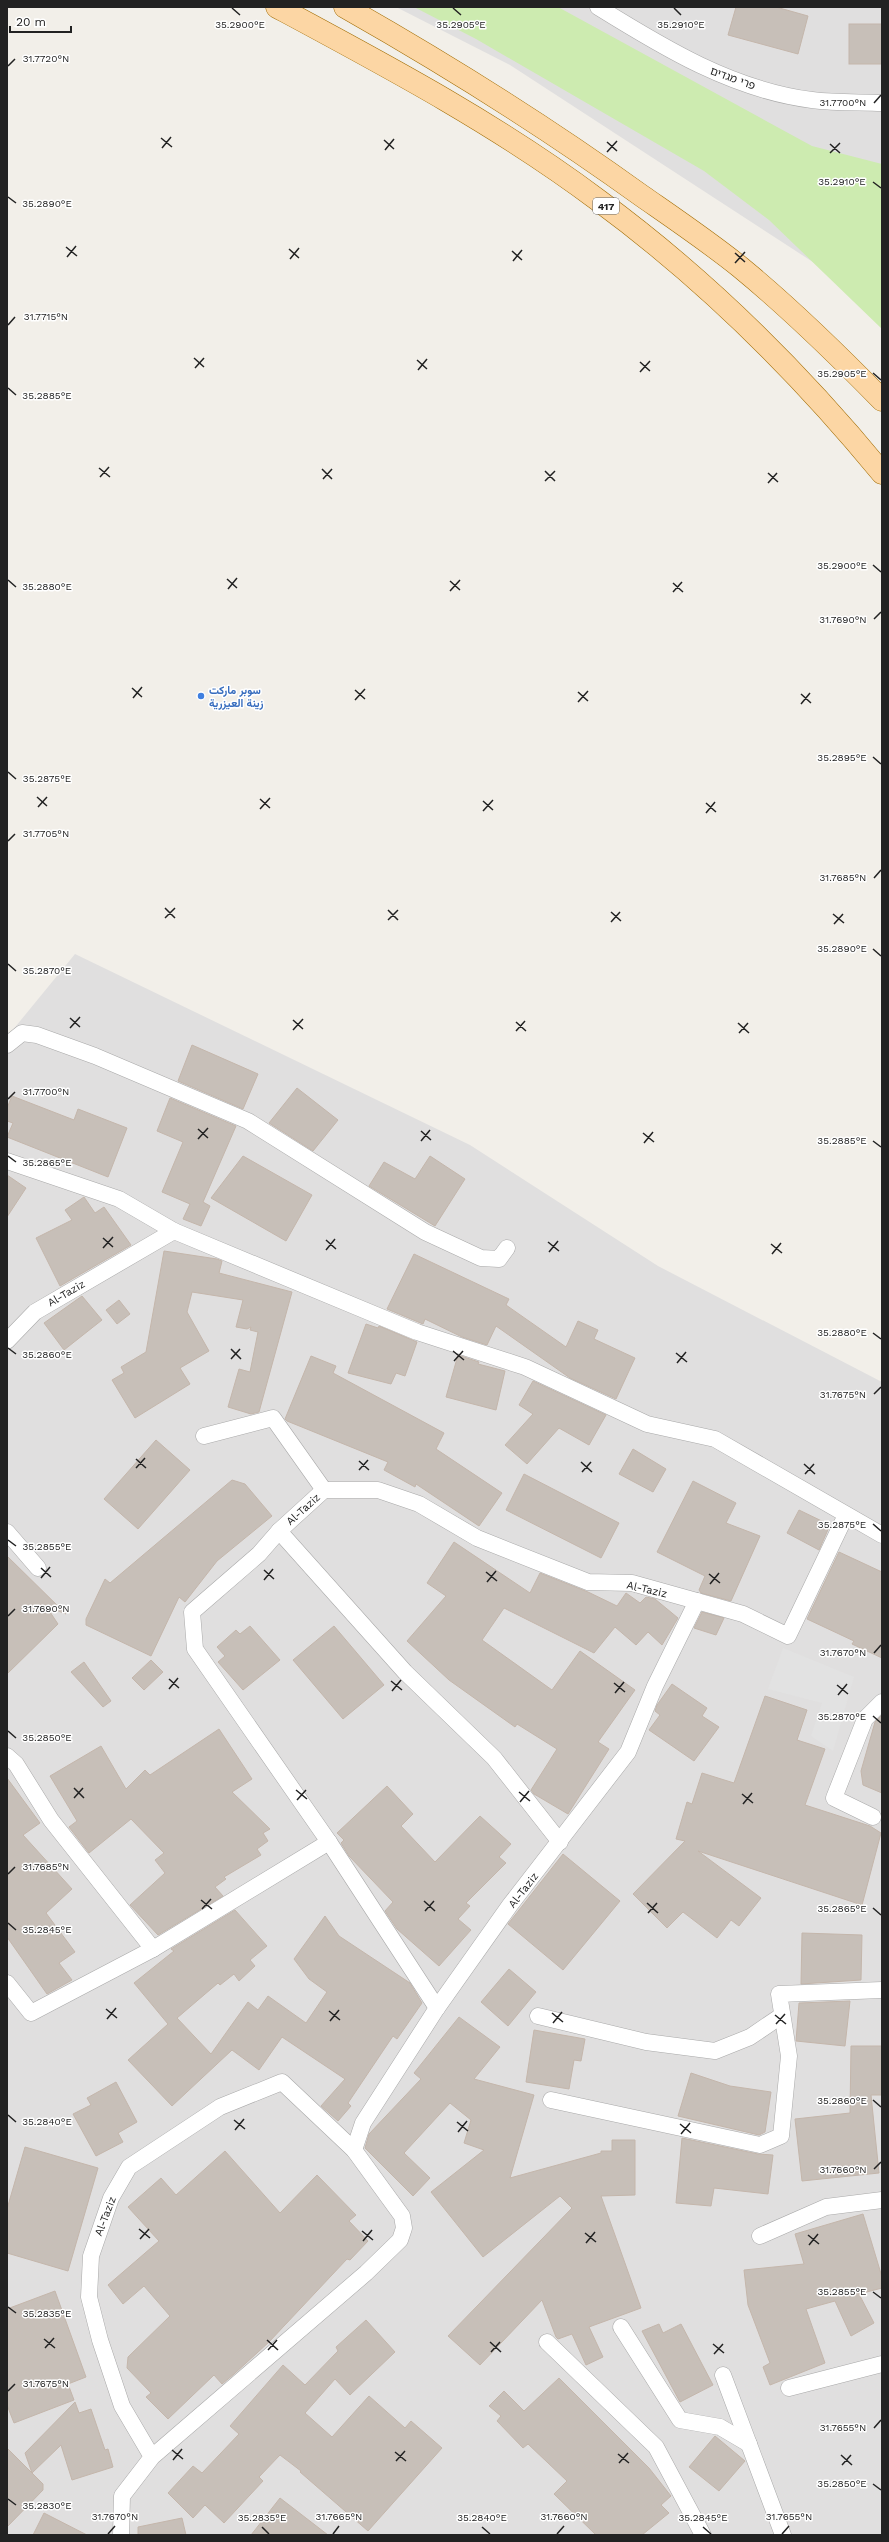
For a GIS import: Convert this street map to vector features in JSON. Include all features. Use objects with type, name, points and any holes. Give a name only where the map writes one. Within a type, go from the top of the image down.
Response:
[{"type":"main road","name":"417","points":[[277,7],[401,74],[487,125],[598,200],[699,282],[747,326],[842,426],[882,473]]},
{"type":"main road","name":"417","points":[[345,7],[524,113],[574,146],[692,231],[740,267],[882,400]]},
{"type":"street","name":"פרי מגדים","points":[[598,7],[655,42],[742,84],[812,100],[882,103]]},
{"type":"street","points":[[7,1046],[22,1033],[37,1035],[95,1056],[248,1121],[425,1232],[481,1258],[499,1259],[507,1248]]},
{"type":"street","points":[[7,1161],[118,1199],[174,1231],[416,1332],[525,1367],[646,1424],[715,1439],[882,1535]]},
{"type":"street","name":"Al-Taziz","points":[[7,1341],[35,1312],[174,1231]]},
{"type":"street","points":[[204,1436],[273,1418],[324,1490]]},
{"type":"street","name":"Al-Taziz","points":[[437,2008],[329,1842],[195,1649],[192,1612],[260,1554],[279,1531],[324,1490],[378,1490],[419,1504],[477,1538],[588,1582],[632,1584],[697,1601],[743,1614],[788,1636],[846,1515]]},
{"type":"street","points":[[279,1531],[405,1672],[494,1758],[560,1842]]},
{"type":"street","points":[[7,1532],[38,1568]]},
{"type":"street","name":"Al-Taziz","points":[[354,2150],[363,2123],[437,2008],[510,1905],[628,1752],[655,1686],[697,1601]]},
{"type":"street","points":[[873,1817],[834,1798],[865,1719],[882,1702]]},
{"type":"street","points":[[7,1756],[16,1764],[51,1820],[153,1949]]},
{"type":"street","points":[[7,1983],[31,2013],[153,1949],[329,1842]]},
{"type":"street","points":[[551,2100],[760,2145],[780,2136],[789,2056],[778,1994],[882,1990]]},
{"type":"street","points":[[538,2016],[646,2042],[715,2051],[750,2037],[781,2016]]},
{"type":"street","name":"Al-Taziz","points":[[121,2535],[122,2496],[152,2457],[366,2273],[400,2240],[404,2228],[402,2216],[354,2150],[282,2082],[220,2107],[129,2167],[110,2198],[91,2256],[89,2297],[100,2340],[122,2406],[152,2457]]},
{"type":"street","points":[[760,2236],[826,2207],[882,2200]]},
{"type":"street","points":[[621,2327],[680,2420],[720,2427],[749,2444]]},
{"type":"street","points":[[547,2342],[656,2447],[703,2535]]},
{"type":"street","points":[[789,2388],[882,2364]]},
{"type":"street","points":[[723,2375],[783,2535]]},
{"type":"shaded area","points":[[396,7],[882,7],[882,307],[510,65]]},
{"type":"shaded area","points":[[75,954],[470,1145],[658,1266],[882,1382],[882,2535],[7,2535],[7,1037]]},
{"type":"shaded area","points":[[783,1648],[854,1677],[833,1751],[811,1736],[822,1703],[768,1689]]},
{"type":"green space","points":[[414,7],[558,7],[812,146],[882,164],[882,329],[769,220],[704,171],[476,39]]},
{"type":"building","points":[[736,7],[776,7],[808,16],[798,54],[728,35]]},
{"type":"building","points":[[849,24],[882,24],[882,64],[849,64]]},
{"type":"building","points":[[192,1045],[258,1074],[243,1109],[178,1081]]},
{"type":"building","points":[[297,1088],[338,1120],[313,1151],[269,1123]]},
{"type":"building","points":[[12,1096],[74,1120],[78,1109],[127,1128],[108,1177],[7,1137],[13,1123],[7,1121],[7,1108]]},
{"type":"building","points":[[170,1098],[236,1126],[203,1202],[210,1206],[201,1226],[183,1219],[190,1204],[162,1192],[183,1142],[157,1131]]},
{"type":"building","points":[[243,1156],[312,1195],[286,1241],[211,1198]]},
{"type":"building","points":[[430,1156],[465,1179],[435,1226],[369,1186],[384,1162],[415,1179]]},
{"type":"building","points":[[7,1175],[26,1188],[7,1217]]},
{"type":"building","points":[[84,1197],[95,1213],[104,1207],[131,1245],[60,1286],[36,1238],[72,1220],[65,1210]]},
{"type":"building","points":[[164,1251],[217,1259],[222,1261],[219,1273],[292,1292],[259,1412],[251,1414],[228,1407],[239,1369],[250,1372],[258,1332],[250,1330],[251,1327],[247,1329],[236,1327],[243,1300],[192,1292],[187,1312],[209,1351],[180,1368],[190,1384],[135,1418],[112,1380],[124,1373],[121,1367],[146,1352]]},
{"type":"building","points":[[414,1254],[509,1299],[506,1305],[566,1347],[578,1321],[598,1330],[594,1339],[635,1358],[616,1399],[570,1378],[496,1326],[487,1345],[462,1337],[425,1319],[423,1324],[387,1309]]},
{"type":"building","points":[[82,1296],[102,1320],[64,1350],[44,1323]]},
{"type":"building","points":[[119,1300],[130,1314],[117,1324],[106,1310]]},
{"type":"building","points":[[366,1324],[378,1328],[379,1326],[417,1342],[405,1376],[396,1373],[391,1384],[348,1373]]},
{"type":"building","points":[[458,1355],[479,1362],[478,1364],[505,1371],[496,1410],[446,1397]]},
{"type":"building","points":[[311,1356],[336,1366],[333,1373],[444,1433],[436,1449],[502,1493],[479,1526],[416,1484],[415,1487],[384,1470],[388,1462],[285,1419]]},
{"type":"building","points":[[533,1381],[606,1415],[589,1445],[559,1428],[527,1464],[505,1445],[533,1414],[519,1405]]},
{"type":"building","points":[[156,1440],[190,1470],[138,1529],[104,1499]]},
{"type":"building","points":[[633,1449],[666,1469],[653,1492],[619,1474]]},
{"type":"building","points":[[524,1474],[619,1523],[601,1558],[506,1510]]},
{"type":"building","points":[[232,1480],[245,1484],[272,1516],[217,1561],[185,1602],[179,1597],[151,1656],[86,1625],[86,1619],[105,1579],[110,1583]]},
{"type":"building","points":[[693,1481],[736,1503],[726,1523],[760,1536],[731,1601],[701,1593],[699,1590],[705,1576],[657,1552]]},
{"type":"building","points":[[799,1510],[830,1525],[819,1550],[787,1533]]},
{"type":"building","points":[[454,1542],[530,1593],[540,1573],[588,1592],[617,1606],[626,1593],[640,1603],[646,1597],[655,1599],[678,1618],[662,1645],[648,1632],[636,1645],[615,1627],[594,1653],[504,1608],[482,1640],[552,1690],[580,1651],[635,1690],[598,1742],[609,1749],[568,1814],[534,1794],[531,1790],[557,1749],[517,1724],[515,1727],[449,1680],[407,1641],[446,1596],[427,1583]]},
{"type":"building","points":[[839,1552],[882,1572],[882,1658],[852,1644],[854,1641],[807,1619]]},
{"type":"building","points":[[7,1556],[66,1614],[46,1606],[58,1624],[7,1674]]},
{"type":"building","points":[[702,1612],[724,1618],[716,1635],[694,1628]]},
{"type":"building","points":[[250,1626],[280,1660],[243,1690],[218,1662],[225,1656],[217,1647],[236,1630],[240,1634]]},
{"type":"building","points":[[334,1626],[384,1685],[343,1719],[293,1660]]},
{"type":"building","points":[[151,1660],[163,1672],[144,1690],[132,1678]]},
{"type":"building","points":[[84,1662],[111,1701],[103,1707],[71,1672]]},
{"type":"building","points":[[672,1684],[707,1708],[702,1716],[719,1727],[694,1761],[649,1730],[660,1715],[655,1711],[657,1705]]},
{"type":"building","points":[[765,1696],[807,1710],[797,1740],[825,1749],[805,1805],[870,1826],[881,1833],[862,1905],[698,1851],[761,1898],[739,1926],[731,1920],[717,1938],[683,1912],[667,1928],[633,1894],[685,1841],[676,1839],[687,1802],[692,1804],[702,1773],[734,1783]]},
{"type":"building","points":[[882,1715],[882,1793],[863,1785],[861,1771],[875,1722]]},
{"type":"building","points":[[219,1729],[252,1779],[232,1792],[270,1829],[263,1833],[268,1841],[257,1849],[261,1855],[224,1877],[226,1879],[215,1887],[223,1896],[158,1935],[130,1905],[165,1873],[155,1860],[164,1853],[131,1819],[89,1853],[69,1827],[77,1821],[50,1776],[101,1746],[126,1789],[145,1770],[150,1775]]},
{"type":"building","points":[[7,1778],[40,1823],[23,1835],[72,1889],[46,1913],[75,1952],[59,1963],[72,1980],[47,1994],[7,1937]]},
{"type":"building","points":[[387,1786],[413,1814],[401,1826],[435,1862],[480,1816],[511,1844],[499,1857],[506,1863],[466,1903],[470,1906],[458,1919],[471,1930],[439,1966],[397,1929],[385,1911],[393,1902],[349,1856],[341,1843],[344,1840],[337,1833]]},
{"type":"building","points":[[563,1854],[620,1901],[563,1970],[508,1924]]},
{"type":"building","points":[[235,1910],[267,1946],[250,1960],[255,1966],[239,1981],[234,1974],[220,1985],[218,1983],[177,2018],[211,2054],[248,2002],[258,2010],[268,1996],[306,2023],[327,1992],[309,1979],[294,1959],[325,1916],[339,1936],[410,1983],[422,2003],[397,2039],[393,2036],[348,2103],[351,2106],[338,2121],[321,2106],[345,2079],[282,2037],[259,2070],[232,2050],[172,2106],[128,2060],[168,2024],[134,1983],[174,1951],[171,1949]]},
{"type":"building","points":[[802,1933],[862,1935],[861,1980],[801,1984]]},
{"type":"building","points":[[509,1969],[536,1992],[508,2026],[481,2002]]},
{"type":"building","points":[[850,2001],[845,2046],[796,2041],[799,2003]]},
{"type":"building","points":[[459,2017],[500,2047],[474,2079],[534,2095],[510,2178],[601,2153],[601,2151],[612,2151],[612,2140],[635,2140],[635,2195],[601,2196],[641,2308],[589,2327],[603,2357],[586,2365],[572,2334],[558,2339],[556,2337],[542,2300],[480,2365],[448,2336],[572,2208],[560,2196],[483,2257],[431,2192],[484,2150],[464,2143],[471,2120],[450,2103],[404,2153],[430,2178],[413,2196],[365,2148],[369,2134],[421,2079],[414,2073]]},
{"type":"building","points":[[534,2030],[585,2039],[581,2061],[574,2060],[569,2089],[526,2082]]},
{"type":"building","points":[[851,2046],[882,2046],[882,2095],[871,2095],[879,2173],[802,2181],[795,2119],[850,2113]]},
{"type":"building","points":[[691,2073],[730,2086],[771,2092],[765,2132],[759,2135],[678,2116]]},
{"type":"building","points":[[116,2082],[137,2122],[118,2133],[123,2142],[96,2156],[73,2114],[91,2105],[87,2098]]},
{"type":"building","points":[[682,2138],[758,2154],[773,2155],[768,2194],[714,2188],[711,2206],[676,2203]]},
{"type":"building","points":[[25,2147],[98,2168],[68,2271],[7,2253],[7,2209]]},
{"type":"building","points":[[225,2151],[280,2213],[317,2175],[356,2215],[349,2221],[368,2241],[350,2260],[347,2259],[269,2342],[234,2374],[222,2384],[214,2375],[168,2419],[146,2397],[151,2393],[127,2368],[128,2357],[170,2316],[144,2286],[123,2304],[108,2285],[159,2241],[128,2207],[161,2178],[176,2195]]},
{"type":"building","points":[[863,2214],[882,2277],[882,2288],[859,2294],[874,2323],[851,2336],[835,2301],[806,2309],[825,2363],[770,2385],[763,2367],[770,2363],[748,2305],[744,2270],[804,2264],[795,2234]]},
{"type":"building","points":[[55,2291],[86,2377],[68,2384],[74,2400],[14,2423],[7,2405],[7,2309]]},
{"type":"building","points":[[366,2320],[395,2352],[350,2395],[335,2379],[305,2413],[332,2437],[369,2396],[405,2428],[411,2421],[442,2448],[368,2531],[300,2472],[301,2471],[280,2455],[259,2477],[263,2481],[224,2523],[205,2505],[193,2518],[168,2493],[193,2466],[202,2473],[239,2434],[230,2426],[283,2365],[305,2385],[338,2351],[336,2347]]},
{"type":"building","points":[[659,2324],[663,2333],[681,2324],[713,2385],[680,2402],[642,2331]]},
{"type":"building","points":[[559,2378],[649,2468],[671,2496],[661,2505],[669,2513],[642,2535],[596,2535],[554,2494],[567,2481],[528,2444],[523,2448],[497,2421],[501,2416],[489,2406],[504,2391],[524,2411]]},
{"type":"building","points":[[75,2402],[79,2413],[91,2409],[105,2450],[108,2449],[113,2467],[72,2480],[61,2445],[32,2473],[25,2453]]},
{"type":"building","points":[[715,2436],[745,2461],[719,2491],[689,2467]]},
{"type":"building","points":[[7,2448],[43,2484],[43,2490],[7,2527]]},
{"type":"building","points":[[280,2498],[328,2535],[251,2535]]},
{"type":"building","points":[[44,2513],[87,2535],[33,2535]]},
{"type":"building","points":[[182,2518],[186,2535],[138,2535],[138,2527]]},
{"type":"place","name":"سوبر ماركت زينة العيزرية","points":[[201,696]]}]
